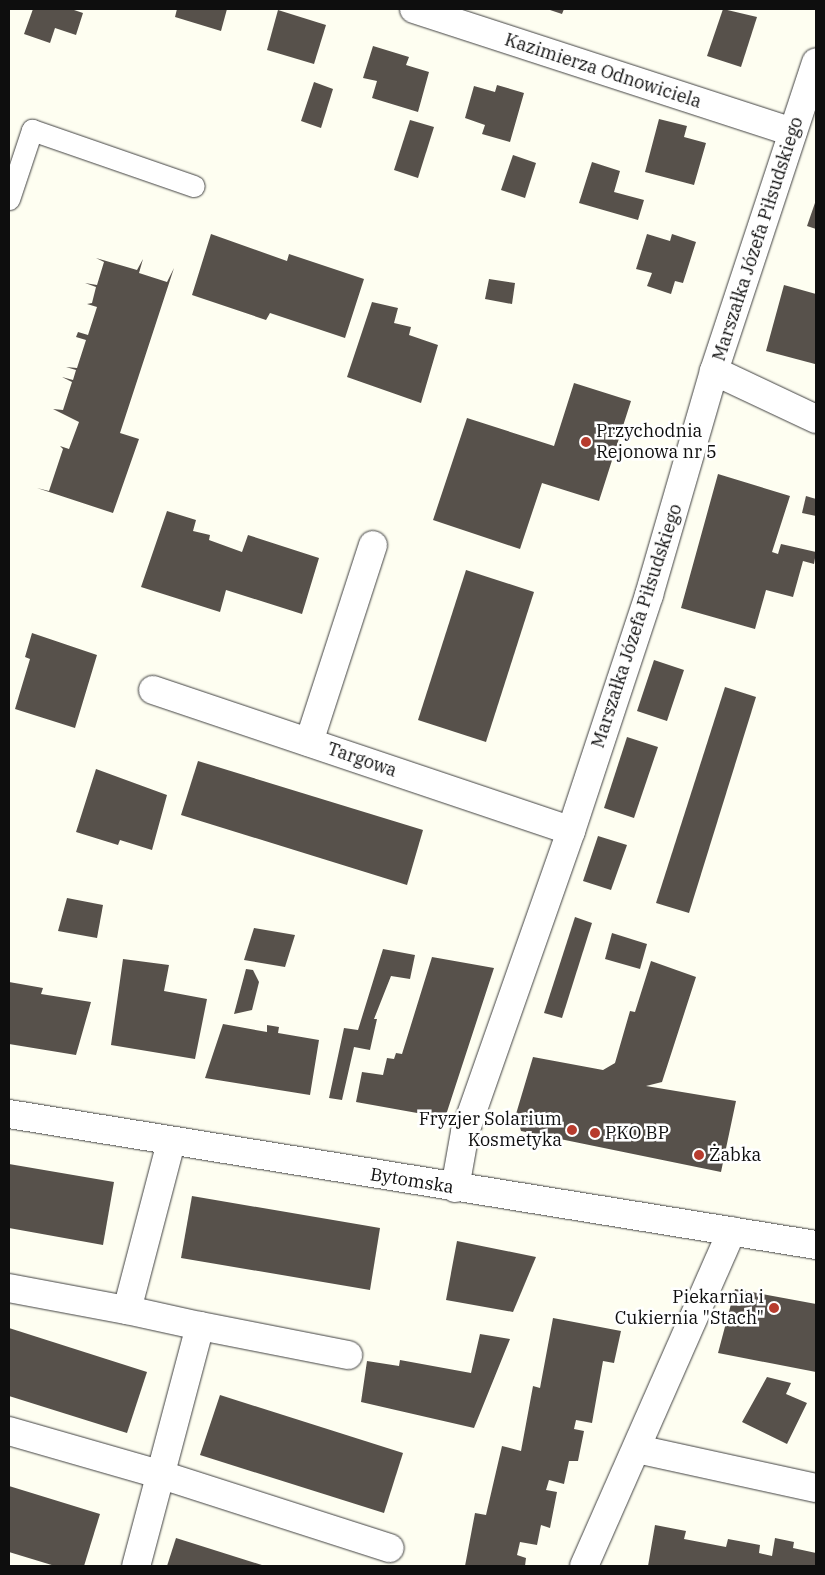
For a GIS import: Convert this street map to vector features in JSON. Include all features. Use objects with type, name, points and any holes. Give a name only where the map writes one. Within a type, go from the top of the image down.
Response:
[{"type":"street","name":"Kazimierza Odnowiciela","points":[[414,9],[793,132]]},
{"type":"street","name":"Marszałka Józefa Piłsudskiego","points":[[455,1188],[465,1132],[571,831],[649,595],[714,371],[816,62]]},
{"type":"street","points":[[714,371],[816,419]]},
{"type":"street","points":[[309,742],[373,545]]},
{"type":"street","name":"Targowa","points":[[153,690],[571,831]]},
{"type":"street","name":"Bytomska","points":[[9,1114],[170,1142],[816,1245]]},
{"type":"street","points":[[127,1310],[170,1142]]},
{"type":"street","points":[[584,1566],[732,1231]]},
{"type":"street","points":[[9,1288],[348,1355]]},
{"type":"street","points":[[136,1566],[162,1475],[200,1326]]},
{"type":"street","points":[[9,1431],[162,1475],[390,1548]]},
{"type":"street","points":[[637,1449],[816,1488]]},
{"type":"lane","points":[[9,199],[32,130],[194,186]]},
{"type":"building","points":[[33,9],[71,9],[83,13],[76,35],[55,28],[50,43],[24,34]]},
{"type":"building","points":[[177,9],[227,9],[221,31],[175,17]]},
{"type":"building","points":[[547,9],[564,9],[562,14]]},
{"type":"building","points":[[723,9],[757,17],[741,67],[707,56]]},
{"type":"building","points":[[278,10],[326,25],[314,64],[267,50]]},
{"type":"building","points":[[373,46],[409,57],[406,65],[429,72],[418,112],[372,98],[377,81],[363,78]]},
{"type":"building","points":[[314,82],[333,89],[321,128],[301,121]]},
{"type":"building","points":[[497,85],[524,93],[510,142],[482,134],[485,125],[465,118],[474,86],[495,92]]},
{"type":"building","points":[[659,119],[687,126],[684,137],[706,143],[694,185],[645,172]]},
{"type":"building","points":[[410,120],[434,127],[418,178],[394,170]]},
{"type":"building","points":[[513,155],[536,163],[525,198],[501,190]]},
{"type":"building","points":[[592,162],[620,171],[614,192],[644,200],[638,220],[579,203]]},
{"type":"building","points":[[816,200],[816,229],[807,226]]},
{"type":"building","points":[[211,234],[287,261],[289,254],[364,279],[345,338],[270,313],[266,320],[192,295]]},
{"type":"building","points":[[647,234],[670,241],[672,234],[696,242],[683,283],[675,281],[671,294],[647,286],[652,273],[636,269]]},
{"type":"building","points":[[96,258],[137,270],[143,259],[139,273],[167,282],[174,268],[120,433],[139,439],[113,513],[37,488],[49,491],[63,449],[60,446],[69,449],[79,422],[53,409],[63,410],[72,382],[62,377],[73,380],[76,370],[66,367],[77,368],[86,340],[76,337],[78,332],[88,335],[97,307],[87,304],[92,303],[96,287],[85,283],[97,285],[104,262]]},
{"type":"building","points":[[489,279],[515,283],[512,304],[485,299]]},
{"type":"building","points":[[784,285],[816,294],[815,364],[766,351]]},
{"type":"building","points":[[372,302],[398,308],[394,323],[411,327],[409,335],[438,345],[421,403],[347,377]]},
{"type":"building","points":[[574,383],[631,401],[599,501],[542,483],[520,549],[433,520],[467,418],[554,446]]},
{"type":"building","points":[[718,474],[790,496],[772,552],[778,554],[781,544],[816,552],[814,564],[803,561],[793,597],[766,590],[755,629],[681,608]]},
{"type":"building","points":[[806,496],[816,499],[816,516],[802,513]]},
{"type":"building","points":[[167,511],[196,520],[193,531],[210,535],[209,540],[242,552],[248,535],[319,558],[302,614],[226,590],[220,612],[141,587]]},
{"type":"building","points":[[466,570],[534,592],[486,742],[418,720]]},
{"type":"building","points":[[32,633],[97,655],[75,728],[15,709],[30,659],[25,657]]},
{"type":"building","points":[[654,660],[684,670],[667,721],[637,711]]},
{"type":"building","points":[[725,687],[756,697],[689,913],[656,903]]},
{"type":"building","points":[[627,737],[658,747],[634,818],[604,808]]},
{"type":"building","points":[[198,761],[423,830],[407,885],[181,815]]},
{"type":"building","points":[[96,769],[167,795],[152,850],[120,840],[118,845],[76,832]]},
{"type":"building","points":[[598,836],[627,845],[611,890],[583,881]]},
{"type":"building","points":[[67,898],[103,905],[97,938],[58,931]]},
{"type":"building","points":[[575,917],[592,923],[562,1018],[544,1013]]},
{"type":"building","points":[[254,928],[295,935],[285,967],[244,960]]},
{"type":"building","points":[[612,933],[647,944],[640,969],[605,959]]},
{"type":"building","points":[[383,949],[415,955],[410,979],[391,976],[374,1019],[377,1019],[370,1050],[354,1047],[342,1100],[329,1098],[344,1028],[358,1030]]},
{"type":"building","points":[[432,957],[494,968],[445,1118],[356,1102],[362,1072],[383,1075],[387,1058],[394,1059],[396,1053],[402,1054]]},
{"type":"building","points":[[123,959],[169,965],[164,991],[207,999],[195,1059],[111,1045]]},
{"type":"building","points":[[651,961],[696,977],[662,1082],[646,1086],[736,1101],[721,1172],[521,1131],[516,1114],[533,1057],[603,1070],[615,1063],[630,1011],[635,1012]]},
{"type":"building","points":[[246,969],[253,970],[259,982],[252,1010],[234,1014]]},
{"type":"building","points":[[9,982],[43,988],[41,994],[91,1002],[76,1055],[9,1044]]},
{"type":"building","points":[[223,1024],[267,1032],[267,1025],[279,1027],[278,1033],[319,1040],[310,1095],[205,1078]]},
{"type":"building","points":[[9,1164],[114,1182],[103,1245],[9,1228]]},
{"type":"building","points":[[192,1196],[380,1228],[370,1290],[181,1258]]},
{"type":"building","points":[[457,1241],[536,1257],[513,1312],[446,1300]]},
{"type":"building","points":[[735,1289],[816,1304],[816,1372],[718,1353]]},
{"type":"building","points":[[553,1318],[621,1331],[614,1363],[603,1361],[592,1423],[576,1420],[574,1429],[584,1431],[578,1461],[569,1461],[564,1484],[549,1480],[546,1490],[557,1492],[550,1528],[541,1525],[537,1545],[520,1542],[517,1555],[526,1558],[525,1566],[465,1566],[475,1513],[486,1515],[502,1446],[521,1451],[533,1386],[540,1388]]},
{"type":"building","points":[[9,1328],[147,1372],[127,1433],[9,1396]]},
{"type":"building","points":[[480,1334],[510,1339],[474,1428],[361,1402],[367,1361],[399,1366],[400,1360],[471,1373]]},
{"type":"building","points":[[767,1377],[791,1383],[786,1394],[807,1403],[787,1444],[742,1422]]},
{"type":"building","points":[[220,1395],[403,1453],[384,1513],[200,1455]]},
{"type":"building","points":[[9,1486],[100,1514],[84,1566],[55,1566],[9,1552]]},
{"type":"building","points":[[655,1525],[686,1531],[684,1539],[726,1547],[728,1539],[760,1545],[759,1553],[772,1556],[775,1538],[794,1542],[793,1548],[816,1553],[816,1566],[648,1566]]},
{"type":"building","points":[[176,1538],[265,1566],[167,1566]]},
{"type":"place","name":"Przychodnia Rejonowa nr 5","points":[[586,442]]},
{"type":"place","name":"Fryzjer Solarium Kosmetyka","points":[[572,1130]]},
{"type":"place","name":"PKO BP","points":[[595,1133]]},
{"type":"place","name":"Żabka","points":[[699,1155]]},
{"type":"place","name":"Piekarnia i Cukiernia \"Stach\"","points":[[774,1308]]}]
